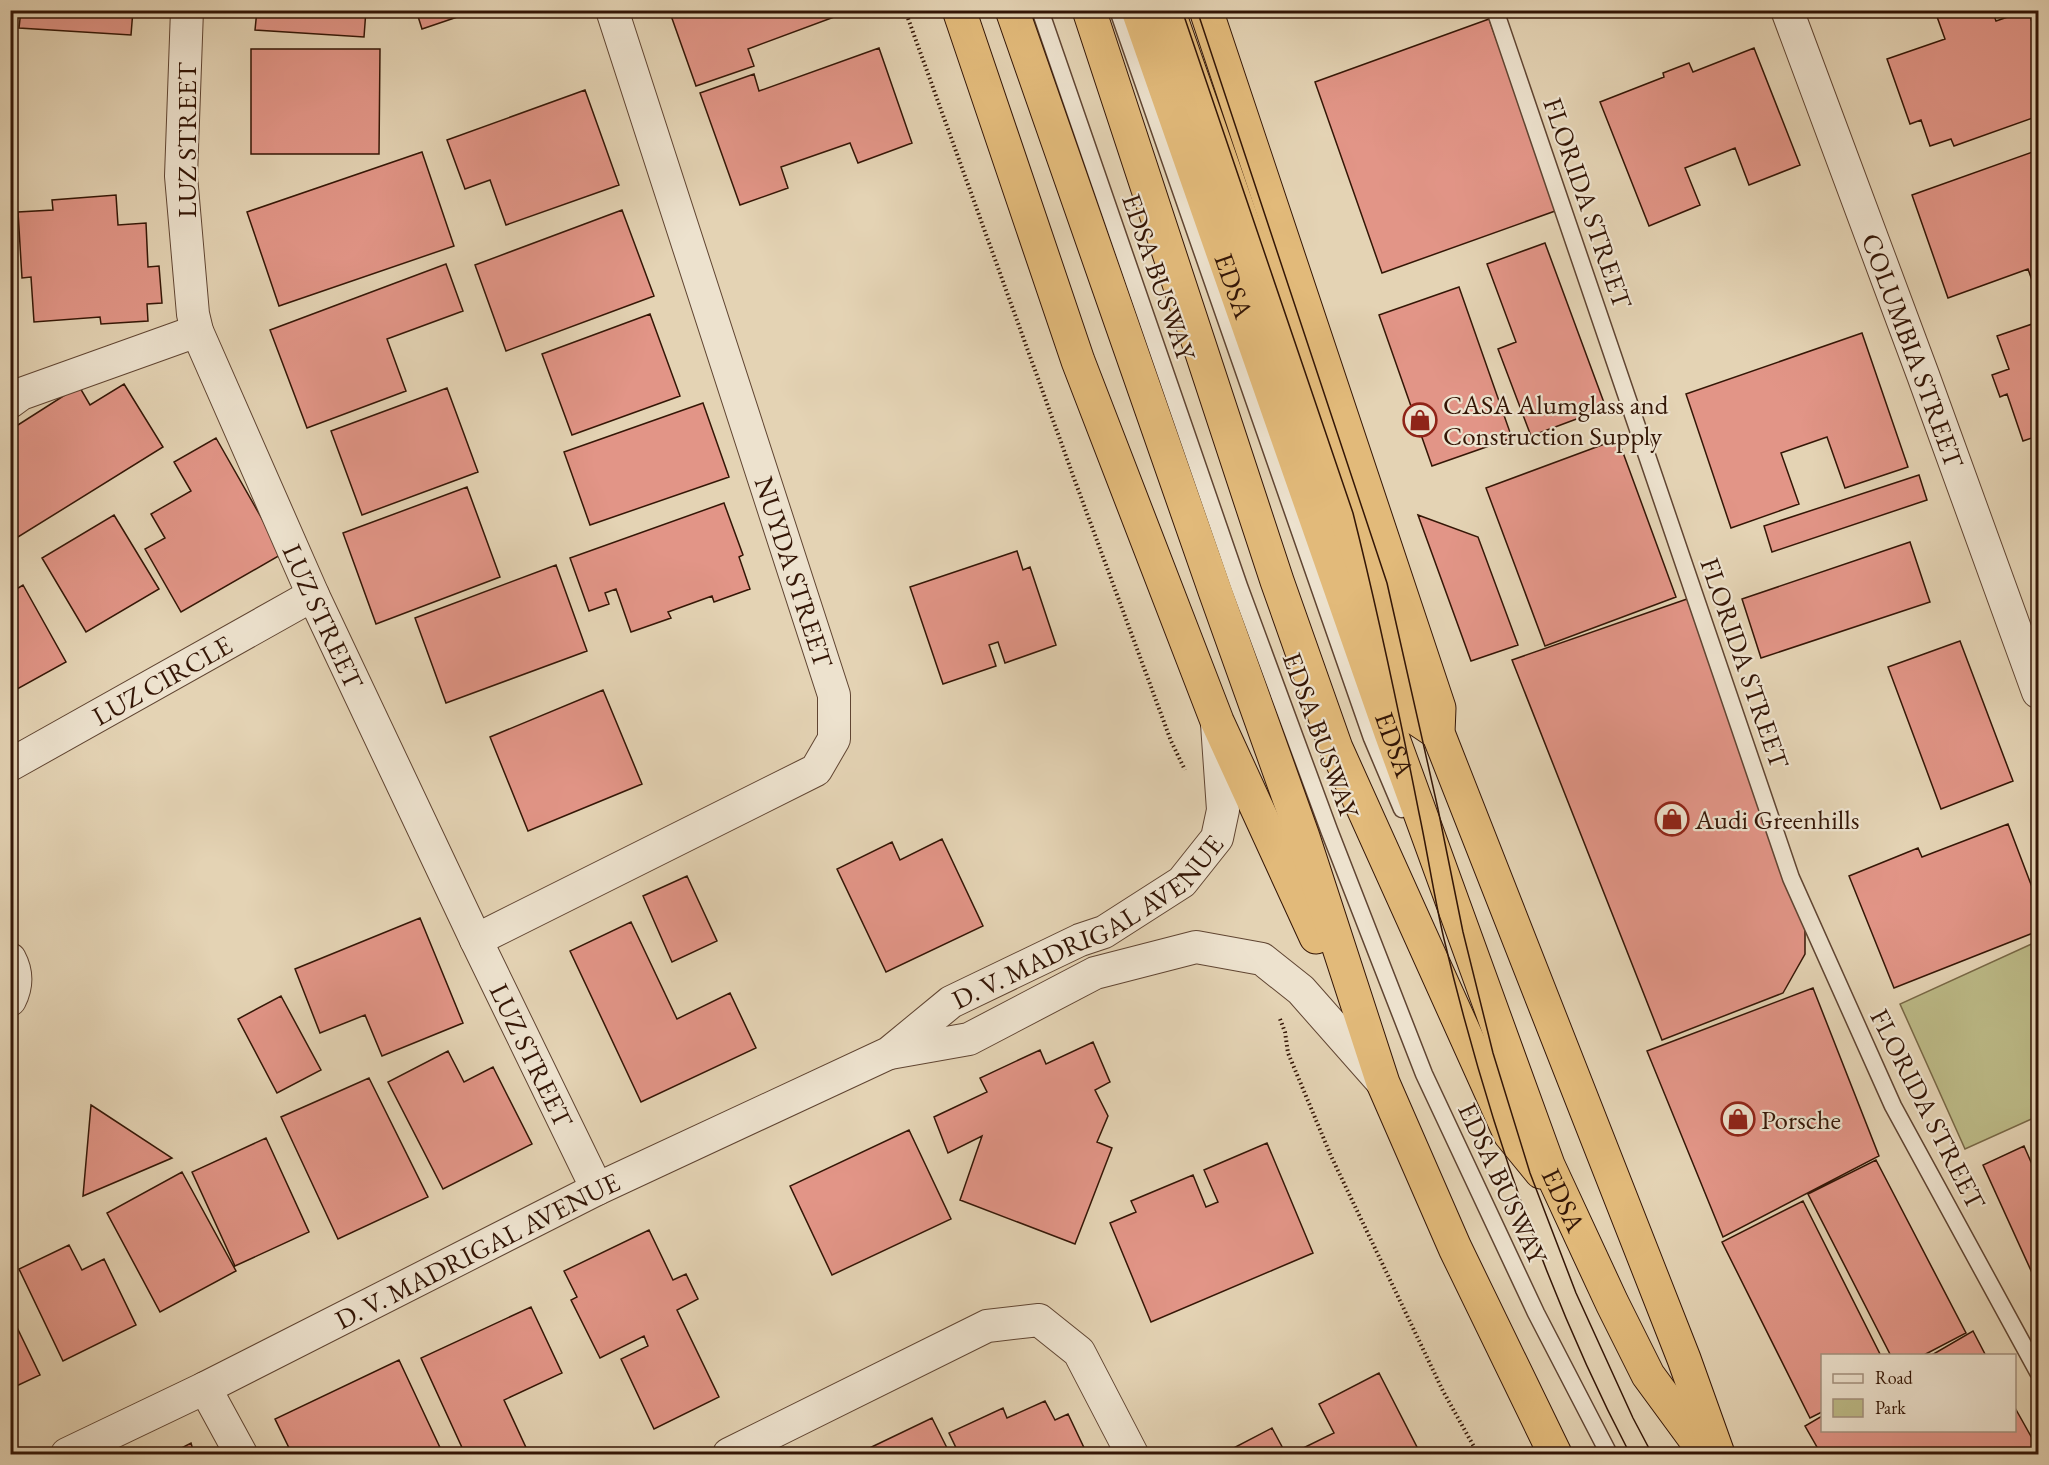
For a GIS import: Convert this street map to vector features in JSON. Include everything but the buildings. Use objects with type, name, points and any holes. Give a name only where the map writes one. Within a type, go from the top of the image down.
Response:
[{"type":"highway","points":[[959,10],[1078,361],[1217,721],[1383,1083],[1455,1248],[1555,1455]]},
{"type":"highway","points":[[1012,10],[1227,589],[1303,837],[1383,1083]]},
{"type":"highway","points":[[1089,10],[1273,570],[1336,748],[1510,1134],[1565,1201]]},
{"type":"highway","name":"EDSA","points":[[1138,10],[1382,735],[1548,1165],[1612,1304],[1648,1375],[1706,1455]]},
{"type":"highway","points":[[1167,10],[1439,708],[1438,733],[1684,1359],[1718,1455]]},
{"type":"highway","points":[[1206,10],[1329,423]]},
{"type":"street","name":"LUZ STREET","points":[[187,10],[181,176],[193,314],[197,331],[313,595],[476,940],[597,1188]]},
{"type":"street","name":"NUYDA STREET","points":[[476,940],[816,770],[834,739],[834,695],[612,10]]},
{"type":"street","name":"COLUMBIA STREET","points":[[1787,10],[2038,692]]},
{"type":"street","points":[[10,402],[21,394],[197,331]]},
{"type":"street","name":"LUZ CIRCLE","points":[[10,765],[313,595]]},
{"type":"street","name":"D. V. MADRIGAL AVENUE","points":[[67,1455],[205,1388],[597,1188],[889,1053],[951,1002],[1080,940],[1104,932],[1182,882],[1217,838],[1222,810],[1217,721]]},
{"type":"street","name":"D. V. MADRIGAL AVENUE","points":[[889,1053],[969,1039],[1095,973],[1196,947],[1262,959],[1301,990],[1383,1083]]},
{"type":"street","points":[[10,959],[14,966],[17,986],[10,1000]]},
{"type":"street","points":[[734,1453],[987,1326],[1039,1320],[1079,1352],[1132,1455]]},
{"type":"street","points":[[205,1388],[241,1455]]},
{"type":"lane","name":"EDSA BUSWAY","points":[[1040,10],[1227,589],[1329,830],[1424,1074],[1536,1313],[1609,1455]]},
{"type":"lane","name":"EDSA BUSWAY","points":[[1118,10],[1382,735]]},
{"type":"lane","name":"FLORIDA STREET","points":[[1495,10],[1791,878],[1893,1106],[2038,1372]]},
{"type":"path","points":[[905,10],[1079,492],[1171,741],[1188,778]]},
{"type":"path","points":[[1278,1014],[1286,1032],[1288,1053],[1331,1156],[1443,1391],[1478,1455]]},
{"type":"green space","points":[[2038,941],[2038,1116],[1965,1149],[1900,1004]]},
{"type":"tram line","points":[[1182,10],[1353,513],[1396,700],[1444,939],[1499,1138],[1521,1203],[1571,1330],[1630,1454]]},
{"type":"tram line","points":[[1197,10],[1387,583],[1463,932],[1493,1053],[1530,1173],[1576,1293],[1633,1418],[1652,1454]]},
{"type":"place","name":"CASA Alumglass and Construction Supply","points":[[1420,420]]},
{"type":"place","name":"Audi Greenhills","points":[[1672,819]]},
{"type":"place","name":"Porsche","points":[[1738,1119]]}]
